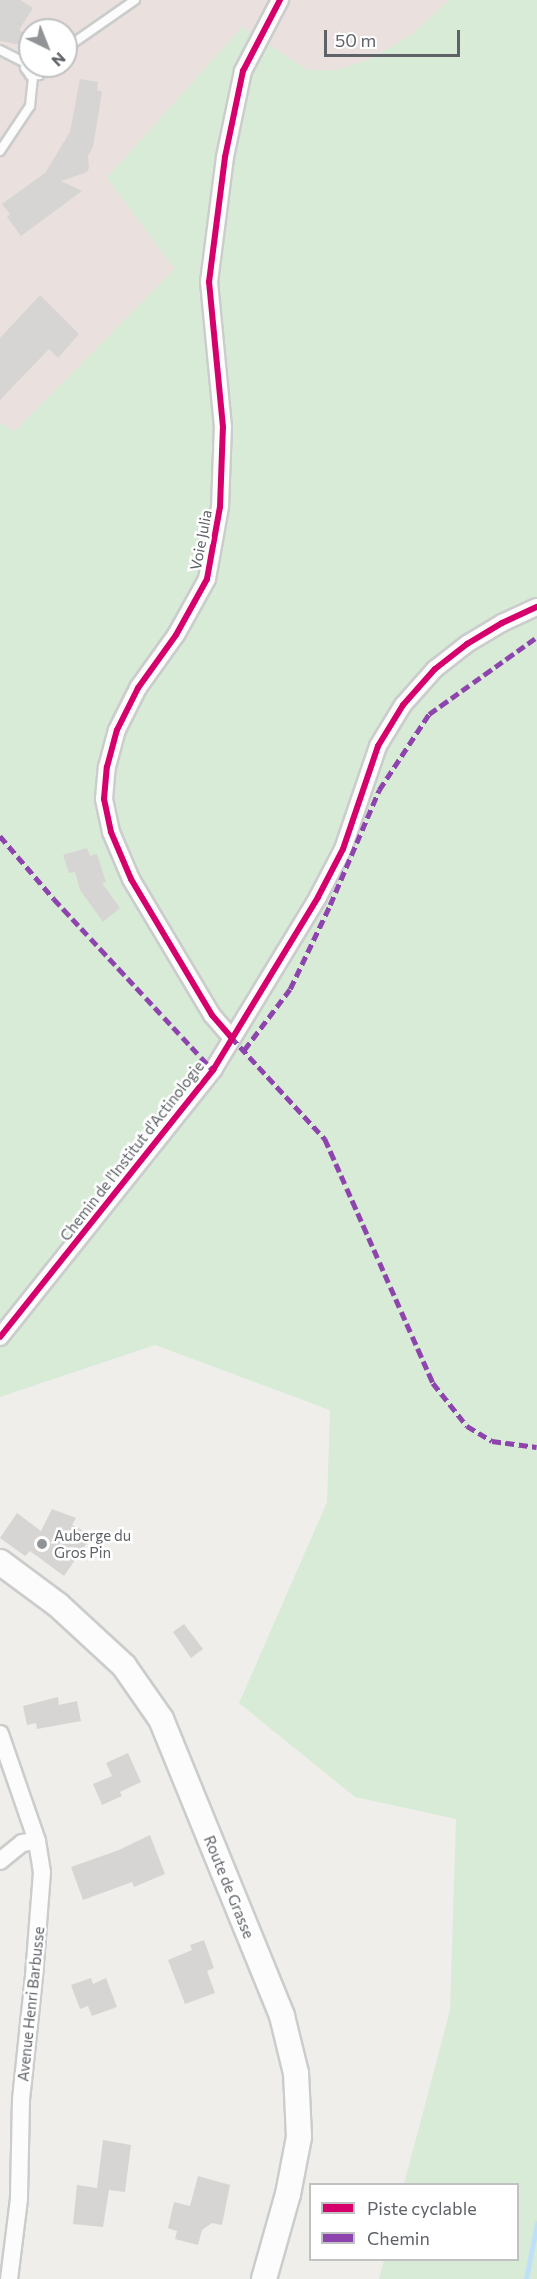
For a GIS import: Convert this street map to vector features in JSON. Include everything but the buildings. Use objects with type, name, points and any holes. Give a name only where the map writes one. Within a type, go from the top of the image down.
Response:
[{"type":"main road","name":"Route de Grasse","points":[[0,1562],[57,1605],[124,1666],[161,1719],[282,2016],[296,2073],[299,2137],[288,2194],[264,2279]]},
{"type":"street","name":"Voie Julia","points":[[231,1037],[212,1015],[131,879],[111,832],[104,799],[107,767],[117,730],[138,688],[176,635],[207,579],[220,507],[223,427],[209,282],[225,157],[243,71],[280,0]]},
{"type":"street","name":"Chemin de l'Institut d'Actinologie","points":[[0,1337],[207,1079],[318,897],[338,859],[378,746],[403,705],[435,669],[467,644],[502,623],[537,607]]},
{"type":"street","name":"Avenue Henri Barbusse","points":[[0,1734],[37,1841],[42,1872],[21,2100],[19,2199],[9,2279]]},
{"type":"street","points":[[0,1861],[22,1843],[37,1841]]},
{"type":"lane","points":[[78,40],[135,0]]},
{"type":"lane","points":[[0,50],[18,57]]},
{"type":"lane","points":[[0,151],[30,106],[33,78]]},
{"type":"shaded area","points":[[0,0],[449,0],[411,35],[371,59],[337,70],[307,70],[242,27],[175,269],[15,432],[0,423]]},
{"type":"green space","points":[[449,0],[537,0],[537,2279],[379,2279],[384,2261],[519,2261],[519,2183],[404,2183],[450,2010],[456,1819],[355,1797],[239,1703],[327,1502],[330,1410],[155,1345],[0,1397],[0,423],[15,431],[175,269],[107,178],[242,27],[307,70],[337,70],[371,59],[411,35]]},
{"type":"waterway","points":[[526,2279],[537,2223]]},
{"type":"marked path","points":[[244,1050],[290,989],[330,905],[379,790],[429,714],[537,637]]},
{"type":"marked path","points":[[0,836],[54,899],[213,1070]]},
{"type":"marked path","points":[[231,1037],[325,1139],[433,1383],[467,1426],[492,1441],[537,1447]]},
{"type":"cycle path","points":[[231,1037],[212,1015],[131,879],[111,832],[104,799],[107,767],[117,730],[138,688],[176,635],[207,579],[220,507],[223,427],[209,282],[225,157],[243,71],[280,0]]},
{"type":"cycle path","points":[[0,1337],[213,1070],[318,897],[343,849],[378,746],[403,705],[435,669],[467,644],[502,623],[537,607]]},
{"type":"place","name":"Auberge du Gros Pin","points":[[42,1544]]}]
